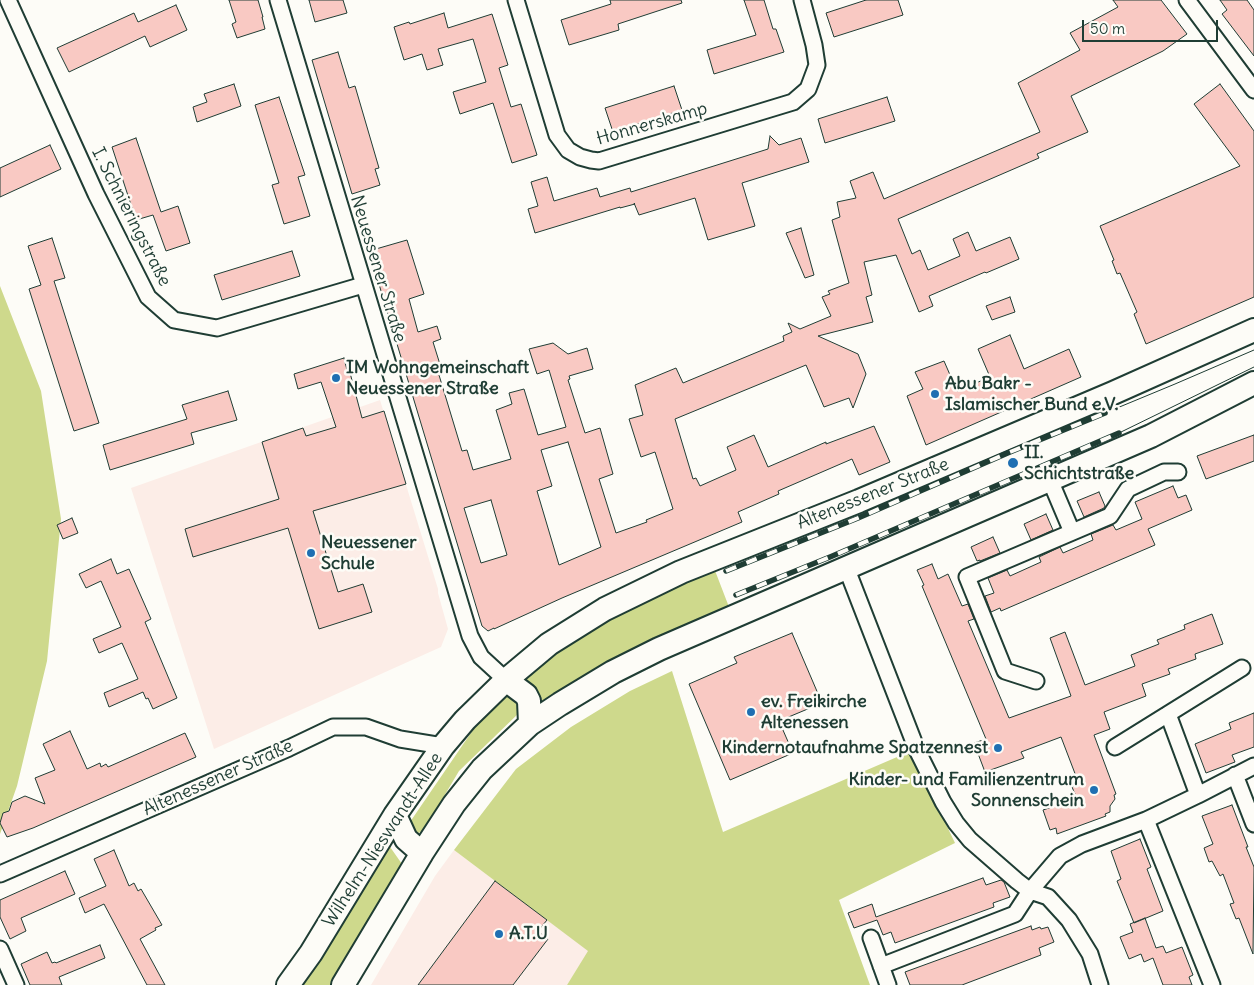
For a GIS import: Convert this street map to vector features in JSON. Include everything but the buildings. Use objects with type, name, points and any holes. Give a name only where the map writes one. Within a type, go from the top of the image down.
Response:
[{"type":"main road","name":"Altenessener Straße","points":[[506,680],[549,644],[605,609],[681,572],[894,486],[1113,393],[1254,330]]},
{"type":"main road","points":[[343,985],[422,853],[454,804],[482,769],[530,724],[572,696],[613,672],[659,649],[1151,436],[1254,383]]},
{"type":"main road","points":[[506,680],[526,695],[529,701],[530,724]]},
{"type":"main road","name":"Wilhelm-Nieswandt-Allee","points":[[288,985],[311,953],[395,815],[443,746],[465,720],[506,680]]},
{"type":"main road","points":[[395,815],[406,839],[422,853]]},
{"type":"street","name":"I. Schnieringstraße","points":[[8,0],[96,194],[148,297],[174,320],[217,328],[363,285]]},
{"type":"street","name":"Neuessener Straße","points":[[278,0],[470,636],[481,657],[506,680]]},
{"type":"street","name":"Honnerskamp","points":[[516,0],[557,135],[568,150],[580,157],[599,161],[793,102],[808,89],[817,65],[814,45],[802,0]]},
{"type":"street","points":[[1187,0],[1254,90]]},
{"type":"street","points":[[1036,681],[1005,671],[967,576],[1110,516],[1128,489],[1164,472],[1178,472]]},
{"type":"street","points":[[1050,480],[1072,532]]},
{"type":"street","points":[[846,567],[917,750],[943,802],[956,823],[970,840],[1030,891],[1048,897],[1069,920],[1090,954],[1100,985]]},
{"type":"street","points":[[1115,747],[1242,668]]},
{"type":"street","points":[[1168,714],[1198,795]]},
{"type":"street","name":"Altenessener Straße","points":[[0,874],[289,748],[332,727],[366,727],[400,739],[443,746]]},
{"type":"street","points":[[881,966],[1015,914],[1030,891],[1060,856],[1082,844],[1146,820],[1254,766]]},
{"type":"street","points":[[1235,775],[1254,824]]},
{"type":"street","points":[[1146,820],[1212,985]]},
{"type":"street","points":[[871,938],[888,985]]},
{"type":"street","points":[[0,949],[16,985]]},
{"type":"shaded area","points":[[380,400],[438,589],[448,629],[441,647],[214,749],[131,488]]},
{"type":"shaded area","points":[[454,850],[589,951],[567,985],[371,985],[435,876]]},
{"type":"green space","points":[[0,286],[41,391],[61,519],[47,661],[17,786],[0,834]]},
{"type":"green space","points":[[714,568],[729,607],[544,704],[536,688],[524,677],[559,650],[610,617]]},
{"type":"green space","points":[[672,671],[723,832],[911,751],[955,843],[839,900],[870,985],[567,985],[588,951],[454,850],[516,769],[571,727],[630,691]]},
{"type":"green space","points":[[511,694],[519,702],[519,713],[459,771],[424,830],[415,835],[410,822],[477,724],[502,697]]},
{"type":"green space","points":[[388,844],[402,864],[349,956],[331,985],[301,985]]},
{"type":"tram line","points":[[1105,413],[1254,350]]},
{"type":"tram line","points":[[1119,433],[1254,367]]},
{"type":"railway","points":[[726,571],[858,518],[1105,413]]},
{"type":"railway","points":[[736,595],[830,557],[1119,433]]},
{"type":"place","name":"IM Wohngemeinschaft Neuessener Straße","points":[[336,378]]},
{"type":"place","name":"Abu Bakr - Islamischer Bund e.V.","points":[[935,394]]},
{"type":"place","name":"II. Schichtstraße","points":[[1013,463]]},
{"type":"place","name":"Neuessener Schule","points":[[311,553]]},
{"type":"place","name":"ev. Freikirche Altenessen","points":[[751,712]]},
{"type":"place","name":"Kindernotaufnahme Spatzennest","points":[[998,748]]},
{"type":"place","name":"Kinder- und Familienzentrum Sonnenschein","points":[[1094,790]]},
{"type":"place","name":"A.T.U","points":[[499,934]]}]
